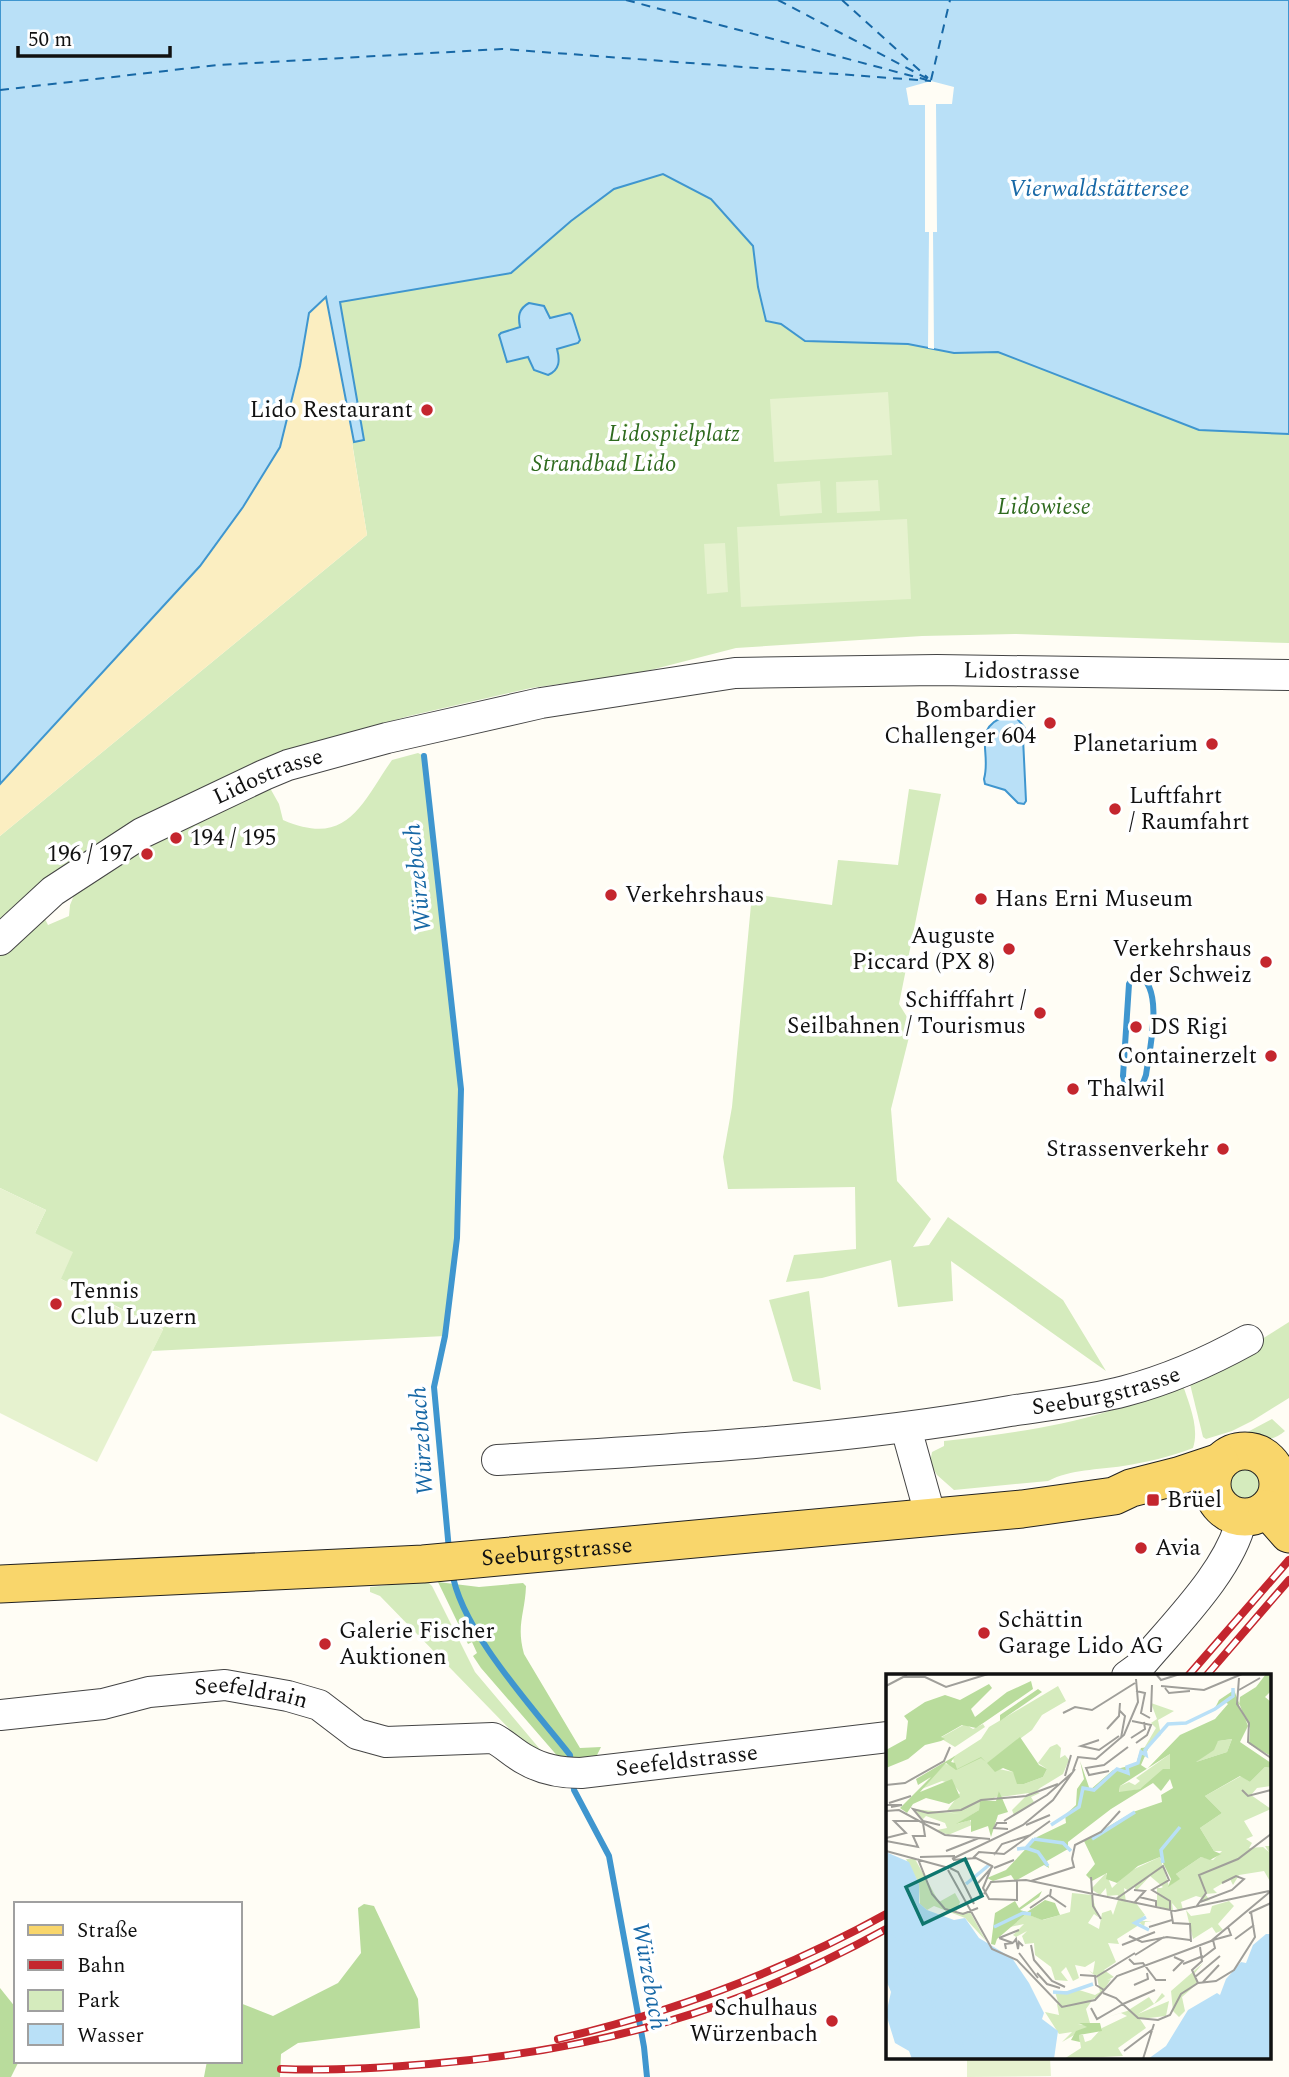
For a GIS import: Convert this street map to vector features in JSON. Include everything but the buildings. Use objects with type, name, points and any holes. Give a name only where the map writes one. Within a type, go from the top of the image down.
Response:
[{"type":"main road","points":[[1256,1452],[1270,1461],[1279,1480],[1264,1505],[1213,1491],[1212,1479],[1220,1462],[1236,1452],[1256,1452],[1289,1438]]},
{"type":"main road","name":"Seeburgstrasse","points":[[0,1584],[299,1572],[931,1518],[1114,1496],[1131,1488],[1220,1462]]},
{"type":"main road","name":"Seeburgstrasse","points":[[1114,1496],[1132,1502],[1192,1496],[1264,1505]]},
{"type":"street","name":"Lidostrasse","points":[[0,940],[52,891],[142,834],[276,770],[387,738],[572,696],[735,673],[937,670],[1289,675]]},
{"type":"street","name":"Seeburgstrasse","points":[[497,1460],[700,1448],[906,1427],[1125,1391],[1182,1372],[1248,1340]]},
{"type":"street","points":[[906,1427],[931,1518]]},
{"type":"street","points":[[1130,1674],[1138,1668],[1220,1569],[1264,1505]]},
{"type":"street","name":"Seefeldrain","points":[[0,1715],[103,1704],[149,1692],[225,1685],[288,1696],[319,1705],[357,1734],[386,1742],[493,1738]]},
{"type":"street","name":"Seefeldstrasse","points":[[493,1738],[506,1744],[525,1760],[556,1772],[573,1773],[886,1737]]},
{"type":"green space","name":"Strandbad Lido","points":[[663,173],[711,199],[753,247],[766,321],[781,324],[805,341],[908,344],[954,353],[998,352],[1199,430],[1289,434],[1289,643],[1015,634],[922,636],[736,648],[639,673],[531,688],[409,716],[283,752],[0,937],[0,836],[367,535],[352,442],[363,439],[339,302],[511,273],[571,221],[614,189]]},
{"type":"green space","points":[[888,392],[892,455],[774,462],[770,399]]},
{"type":"green space","points":[[878,480],[880,511],[837,513],[836,482]]},
{"type":"green space","points":[[820,481],[822,513],[780,516],[777,484]]},
{"type":"green space","points":[[907,519],[911,599],[741,607],[737,527]]},
{"type":"green space","points":[[725,543],[728,592],[707,594],[704,544]]},
{"type":"green space","points":[[418,753],[424,756],[461,1089],[457,1238],[445,1336],[152,1351],[163,1329],[61,1279],[35,1233],[46,1210],[0,1188],[0,952],[44,917],[48,925],[69,916],[75,893],[142,846],[270,788],[279,804],[283,820],[323,829],[338,825],[361,806],[392,760]]},
{"type":"green space","points":[[909,789],[941,794],[899,1004],[912,1025],[891,1109],[897,1181],[931,1219],[913,1247],[929,1245],[948,1217],[1063,1300],[1106,1371],[951,1261],[953,1301],[898,1307],[891,1260],[822,1278],[786,1282],[794,1255],[856,1249],[855,1187],[728,1189],[723,1157],[732,1107],[752,894],[832,905],[838,860],[898,865]]},
{"type":"green space","name":"Tennis Club Luzern","points":[[0,1188],[46,1210],[35,1233],[73,1252],[61,1279],[163,1330],[97,1462],[0,1413]]},
{"type":"green space","points":[[809,1291],[821,1390],[793,1381],[769,1300]]},
{"type":"green space","points":[[1289,1322],[1289,1398],[1232,1431],[1206,1439],[1203,1437],[1190,1384]]},
{"type":"green space","points":[[1182,1382],[1192,1414],[1195,1440],[1193,1448],[1176,1454],[1132,1464],[1075,1472],[1048,1481],[954,1490],[937,1475],[930,1463],[932,1452],[944,1446],[944,1441],[1026,1430],[1086,1418]]},
{"type":"green space","points":[[1272,1419],[1285,1431],[1278,1436],[1221,1446]]},
{"type":"green space","points":[[1246,1467],[1258,1472],[1263,1484],[1258,1496],[1246,1501],[1234,1496],[1229,1484],[1234,1472]]},
{"type":"green space","points":[[427,1581],[475,1672],[549,1760],[530,1750],[380,1596],[370,1592],[370,1587]]},
{"type":"green space","points":[[438,1582],[479,1587],[523,1583],[526,1586],[521,1627],[524,1654],[580,1748],[601,1747],[596,1757],[560,1759],[481,1668],[473,1656],[477,1653],[472,1642],[468,1644]]},
{"type":"green space","points":[[364,1904],[374,1906],[418,1999],[420,2028],[298,2043],[281,2054],[280,2077],[204,2077],[207,2063],[242,2063],[242,2004],[273,2016],[338,1983],[361,1953],[358,1908]]},
{"type":"green space","points":[[0,1988],[14,2006],[14,2063],[18,2063],[11,2077],[0,2077]]},
{"type":"green space","points":[[967,2060],[1050,2060],[1051,2076],[967,2077]]},
{"type":"sand","points":[[327,297],[354,442],[352,443],[367,535],[0,836],[0,784],[200,566],[243,507],[280,447],[300,366],[309,313]]},
{"type":"water","name":"Vierwaldstättersee","points":[[0,0],[1289,0],[1289,434],[1199,430],[998,352],[954,353],[908,344],[805,341],[781,324],[766,321],[753,246],[711,199],[663,174],[614,189],[571,221],[511,273],[340,302],[364,440],[354,442],[326,297],[309,313],[300,366],[280,447],[243,507],[200,566],[0,784]]},
{"type":"water","points":[[529,303],[544,306],[550,318],[570,313],[580,340],[557,349],[558,364],[548,375],[534,370],[528,357],[507,362],[499,335],[520,327],[520,314]]},
{"type":"water","points":[[1008,715],[1015,716],[1025,728],[1024,804],[1018,803],[1005,790],[985,784],[984,779],[986,734],[996,720]]},
{"type":"pier","points":[[931,81],[954,87],[952,104],[936,104],[934,349],[928,348],[929,232],[925,232],[925,105],[909,105],[906,88]]},
{"type":"waterway","name":"Würzebach","points":[[424,756],[461,1089],[457,1238],[445,1336],[434,1387],[449,1550]]},
{"type":"waterway","points":[[1138,975],[1146,982],[1151,992],[1153,1006],[1146,1075],[1138,1087],[1125,1083],[1123,1076],[1129,984],[1138,975]]},
{"type":"waterway","name":"Würzebach","points":[[452,1571],[458,1594],[483,1642],[570,1755],[571,1765]]},
{"type":"waterway","name":"Würzebach","points":[[573,1779],[574,1790],[609,1856],[644,2047],[647,2077]]},
{"type":"ferry route","points":[[626,0],[927,80]]},
{"type":"ferry route","points":[[778,0],[930,80]]},
{"type":"ferry route","points":[[842,0],[928,78]]},
{"type":"ferry route","points":[[931,80],[950,0]]},
{"type":"ferry route","points":[[0,90],[217,65],[502,49],[931,81]]},
{"type":"railway","points":[[1190,1674],[1289,1560]]},
{"type":"railway","points":[[1208,1674],[1289,1580]]},
{"type":"railway","points":[[558,2039],[644,2016],[728,1988],[809,1953],[886,1914]]},
{"type":"railway","points":[[281,2069],[355,2069],[492,2058],[610,2037],[722,2004],[832,1957],[886,1929]]},
{"type":"place","name":"Lido Restaurant","points":[[427,410]]},
{"type":"place","name":"Bombardier Challenger 604","points":[[1050,723]]},
{"type":"place","name":"Planetarium","points":[[1212,744]]},
{"type":"place","name":"Luftfahrt / Raumfahrt","points":[[1115,809]]},
{"type":"place","name":"194 / 195","points":[[176,838]]},
{"type":"place","name":"196 / 197","points":[[147,854]]},
{"type":"place","name":"Verkehrshaus","points":[[611,895]]},
{"type":"place","name":"Hans Erni Museum","points":[[981,899]]},
{"type":"place","name":"Auguste Piccard (PX 8)","points":[[1009,949]]},
{"type":"place","name":"Verkehrshaus der Schweiz","points":[[1266,962]]},
{"type":"place","name":"Schifffahrt / Seilbahnen / Tourismus","points":[[1040,1013]]},
{"type":"place","name":"DS Rigi","points":[[1136,1027]]},
{"type":"place","name":"Containerzelt","points":[[1271,1056]]},
{"type":"place","name":"Thalwil","points":[[1073,1089]]},
{"type":"place","name":"Strassenverkehr","points":[[1223,1149]]},
{"type":"place","name":"Tennis Club Luzern","points":[[56,1304]]},
{"type":"place","name":"Brüel","points":[[1153,1500]]},
{"type":"place","name":"Avia","points":[[1141,1548]]},
{"type":"place","name":"Schättin Garage Lido AG","points":[[984,1633]]},
{"type":"place","name":"Galerie Fischer Auktionen","points":[[325,1644]]},
{"type":"place","name":"Schulhaus Würzenbach","points":[[832,2021]]},
{"type":"park label","name":"Lidospielplatz","points":[[674,434]]},
{"type":"park label","name":"Lidowiese","points":[[1044,507]]}]
